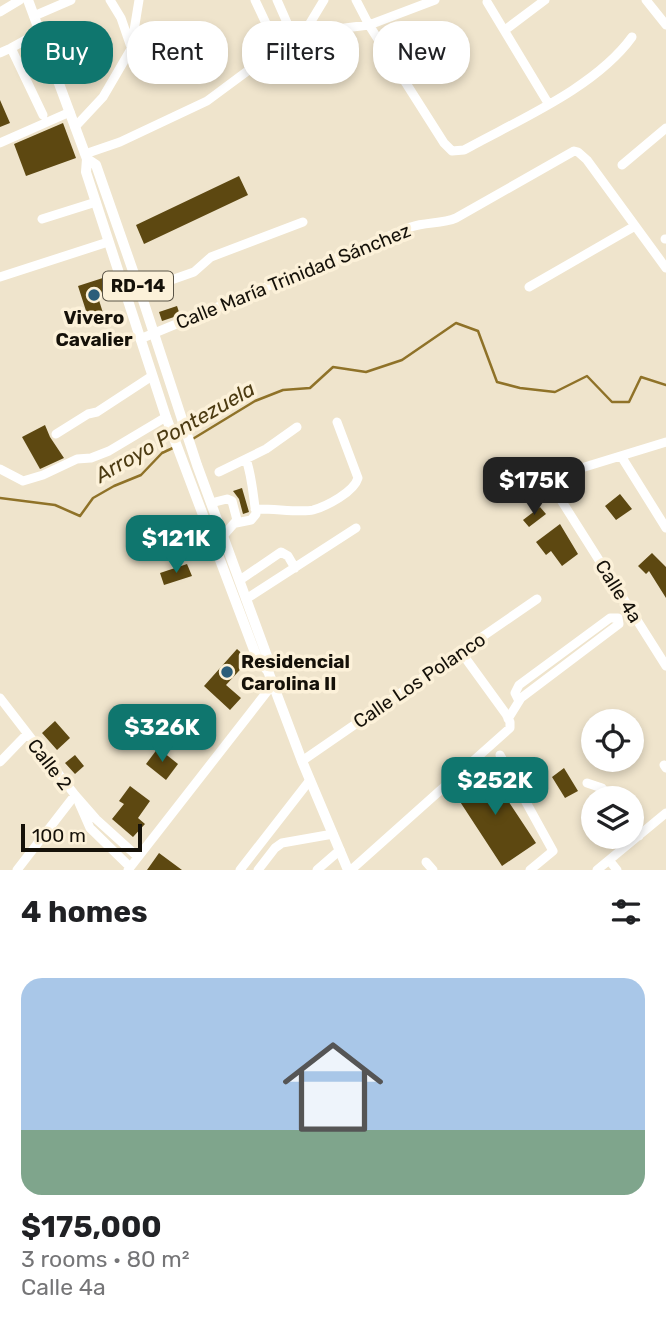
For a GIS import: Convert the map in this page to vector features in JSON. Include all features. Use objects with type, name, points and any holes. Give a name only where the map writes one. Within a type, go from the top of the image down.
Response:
[{"type":"main road","name":"RD-14","points":[[28,0],[36,21]]},
{"type":"main road","name":"RD-14","points":[[60,84],[86,157],[86,172],[152,376],[257,658],[268,671]]},
{"type":"main road","name":"RD-14","points":[[86,157],[96,165],[197,466],[267,656],[268,671],[302,761],[349,870]]},
{"type":"street","points":[[0,12],[20,0]]},
{"type":"street","points":[[34,16],[71,0]]},
{"type":"street","points":[[110,0],[121,18],[127,37]]},
{"type":"street","points":[[136,21],[139,0]]},
{"type":"street","points":[[256,0],[265,21]]},
{"type":"street","points":[[277,0],[286,21]]},
{"type":"street","points":[[311,21],[324,0]]},
{"type":"street","points":[[356,0],[444,143],[452,151],[464,150],[548,103],[598,71],[624,48],[632,37]]},
{"type":"street","points":[[359,26],[435,0]]},
{"type":"street","points":[[505,30],[545,0]]},
{"type":"street","points":[[646,0],[666,25]]},
{"type":"street","points":[[487,2],[548,103]]},
{"type":"street","points":[[0,53],[21,42]]},
{"type":"street","points":[[11,48],[43,115]]},
{"type":"street","points":[[75,127],[103,97],[127,56]]},
{"type":"street","points":[[86,157],[207,101],[242,76]]},
{"type":"street","points":[[0,143],[70,112]]},
{"type":"street","points":[[622,165],[666,128]]},
{"type":"street","name":"Calle María Trinidad Sánchez","points":[[139,339],[421,223],[447,222],[574,151],[587,160],[666,268]]},
{"type":"street","points":[[41,219],[96,202]]},
{"type":"street","points":[[140,291],[194,272],[211,257],[303,222]]},
{"type":"street","points":[[529,287],[635,226]]},
{"type":"street","points":[[0,277],[108,242]]},
{"type":"street","points":[[55,435],[88,414],[97,412],[152,376]]},
{"type":"street","points":[[0,469],[23,481],[77,459],[91,458],[109,451],[168,420]]},
{"type":"street","points":[[255,509],[312,510],[349,491],[357,483],[358,478],[337,422]]},
{"type":"street","points":[[219,472],[266,449],[297,427]]},
{"type":"street","points":[[666,442],[621,456],[666,528]]},
{"type":"street","name":"Calle 4a","points":[[621,456],[552,477],[549,481],[666,666]]},
{"type":"street","points":[[223,536],[236,523],[251,520],[255,516],[251,473],[246,459]]},
{"type":"street","points":[[211,503],[231,500],[237,517],[236,523]]},
{"type":"street","points":[[246,599],[356,528]]},
{"type":"street","points":[[240,580],[281,552],[288,556],[295,568]]},
{"type":"street","name":"Calle Los Polanco","points":[[302,761],[537,599]]},
{"type":"street","points":[[508,719],[519,701],[620,624],[618,618],[610,618],[519,685],[515,693],[519,701]]},
{"type":"street","points":[[349,870],[510,728],[508,719],[486,683],[461,652]]},
{"type":"street","points":[[129,869],[273,684]]},
{"type":"street","name":"Calle 2","points":[[0,698],[75,795],[96,819],[138,857]]},
{"type":"street","points":[[0,762],[27,734]]},
{"type":"street","points":[[500,755],[553,851],[530,870]]},
{"type":"street","points":[[240,870],[310,780]]},
{"type":"street","points":[[587,783],[597,786]]},
{"type":"street","points":[[17,870],[75,795]]},
{"type":"street","name":"Calle 2","points":[[75,795],[90,828],[129,869]]},
{"type":"street","points":[[644,832],[666,813]]},
{"type":"street","points":[[258,870],[282,843],[333,834]]},
{"type":"street","points":[[597,870],[623,849]]},
{"type":"street","points":[[317,870],[340,850]]},
{"type":"street","points":[[609,860],[617,870]]},
{"type":"building","points":[[0,100],[10,123],[0,127]]},
{"type":"building","points":[[63,123],[76,158],[26,176],[14,144]]},
{"type":"building","points":[[239,176],[248,195],[144,244],[136,225]]},
{"type":"building","name":"Vivero Cavalier","points":[[109,276],[114,292],[98,297],[103,313],[88,317],[78,286]]},
{"type":"building","points":[[177,306],[180,315],[162,321],[159,312]]},
{"type":"building","points":[[45,425],[64,458],[40,469],[22,437]]},
{"type":"building","points":[[242,488],[249,512],[243,514],[239,499],[233,491]]},
{"type":"building","points":[[620,494],[632,509],[616,520],[605,506]]},
{"type":"building","points":[[540,507],[546,514],[529,527],[523,520]]},
{"type":"building","points":[[560,524],[578,554],[562,566],[551,551],[546,555],[536,542]]},
{"type":"building","points":[[652,553],[666,567],[666,598],[649,571],[646,574],[638,566]]},
{"type":"building","points":[[187,564],[192,576],[164,585],[160,573]]},
{"type":"building","name":"Residencial Carolina II","points":[[237,649],[249,660],[226,685],[241,698],[230,710],[204,686]]},
{"type":"building","points":[[55,721],[70,738],[57,750],[42,733]]},
{"type":"building","points":[[158,748],[178,764],[166,780],[146,764]]},
{"type":"building","points":[[75,755],[84,766],[75,774],[65,763]]},
{"type":"building","points":[[564,768],[578,791],[565,798],[552,777]]},
{"type":"building","points":[[487,769],[536,843],[502,866],[453,791]]},
{"type":"building","points":[[130,786],[150,801],[138,818],[145,824],[133,837],[112,819],[124,804],[119,801]]},
{"type":"building","points":[[159,853],[182,870],[147,870]]},
{"type":"waterway","name":"Arroyo Pontezuela","points":[[191,440],[255,401],[283,390],[310,388],[333,367],[366,372],[402,360],[456,323],[478,331],[497,382],[555,392],[587,376],[612,402],[629,402],[641,377],[666,385]]},
{"type":"waterway","name":"Arroyo Pontezuela","points":[[0,498],[55,505],[80,516],[93,498],[141,475],[162,453],[175,447]]},
{"type":"place","name":"Vivero Cavalier","points":[[94,295]]},
{"type":"place","name":"Residencial Carolina II","points":[[227,672]]}]
